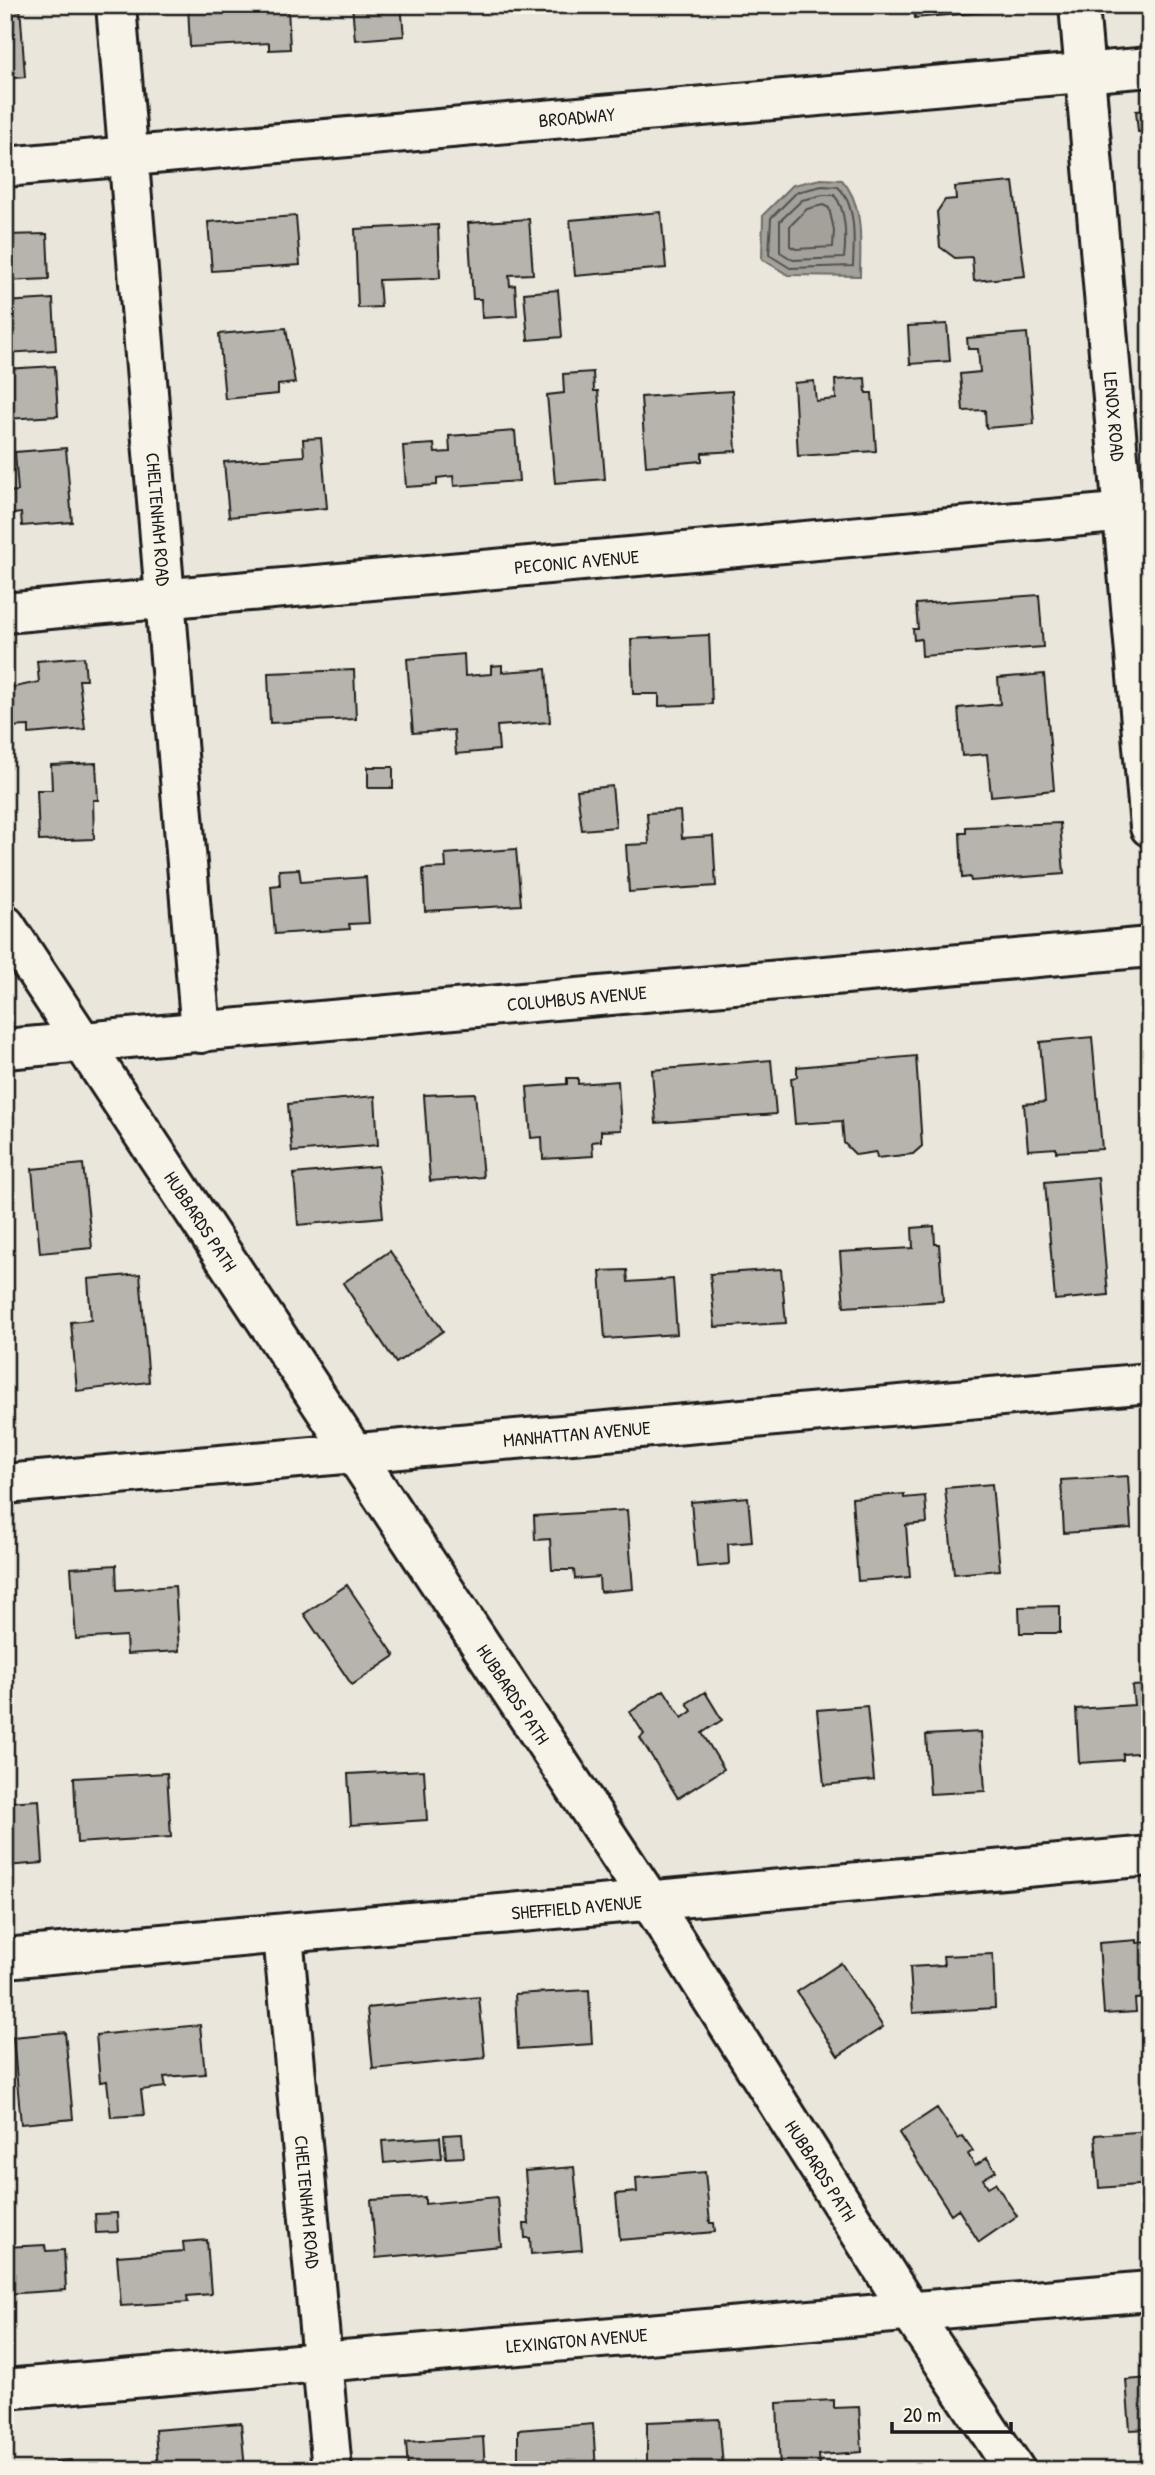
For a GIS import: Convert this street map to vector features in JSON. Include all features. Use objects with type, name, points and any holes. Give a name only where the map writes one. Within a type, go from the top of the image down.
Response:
[{"type":"street","name":"CHELTENHAM ROAD","points":[[116,5],[201,1033]]},
{"type":"street","name":"LENOX ROAD","points":[[1079,5],[1137,512],[1150,827]]},
{"type":"street","name":"BROADWAY","points":[[5,167],[1150,67]]},
{"type":"street","name":"PECONIC AVENUE","points":[[5,613],[1137,512]]},
{"type":"street","name":"HUBBARDS PATH","points":[[5,925],[81,1043],[357,1453],[650,1901],[911,2313],[1015,2470]]},
{"type":"street","name":"COLUMBUS AVENUE","points":[[5,1049],[1150,947]]},
{"type":"street","name":"MANHATTAN AVENUE","points":[[5,1484],[1150,1383]]},
{"type":"street","name":"SHEFFIELD AVENUE","points":[[5,1958],[1150,1856]]},
{"type":"street","name":"CHELTENHAM ROAD","points":[[283,1935],[332,2470]]},
{"type":"street","name":"LEXINGTON AVENUE","points":[[5,2389],[322,2364],[1150,2291]]},
{"type":"water","points":[[821,179],[842,180],[855,201],[860,225],[860,276],[788,275],[762,259],[763,215],[793,185]]},
{"type":"building","points":[[5,5],[20,5],[25,77],[5,79]]},
{"type":"building","points":[[188,5],[288,7],[290,49],[269,50],[269,43],[190,47]]},
{"type":"building","points":[[352,5],[401,5],[404,36],[355,40]]},
{"type":"building","points":[[634,5],[688,5],[689,6],[635,10]]},
{"type":"building","points":[[914,5],[996,5],[996,11],[915,18]]},
{"type":"building","points":[[1150,110],[1150,131],[1138,132],[1136,111]]},
{"type":"building","points":[[1013,182],[1025,276],[974,281],[972,257],[955,258],[940,247],[937,212],[945,200],[956,199],[955,187]]},
{"type":"building","points":[[661,212],[666,268],[575,276],[570,220]]},
{"type":"building","points":[[296,216],[300,265],[212,271],[208,222]]},
{"type":"building","points":[[529,219],[533,274],[509,275],[510,286],[515,285],[517,316],[482,318],[481,299],[473,299],[468,223]]},
{"type":"building","points":[[438,225],[440,278],[379,280],[381,307],[358,308],[355,229]]},
{"type":"building","points":[[47,234],[49,279],[5,281],[5,235]]},
{"type":"building","points":[[558,290],[562,337],[528,340],[524,293]]},
{"type":"building","points":[[53,299],[56,350],[5,353],[5,302]]},
{"type":"building","points":[[947,324],[950,361],[910,364],[908,326]]},
{"type":"building","points":[[286,328],[295,383],[278,385],[278,394],[225,399],[219,334]]},
{"type":"building","points":[[1027,333],[1034,424],[986,428],[985,410],[963,411],[960,374],[980,372],[978,349],[968,349],[967,338]]},
{"type":"building","points":[[55,366],[58,416],[5,419],[5,369]]},
{"type":"building","points":[[593,372],[594,391],[598,391],[605,479],[555,483],[547,395],[564,393],[563,374]]},
{"type":"building","points":[[865,378],[866,393],[872,393],[876,451],[798,456],[794,383],[814,381],[816,401],[836,399],[835,380]]},
{"type":"building","points":[[732,391],[736,451],[702,453],[702,461],[646,466],[641,397]]},
{"type":"building","points":[[515,431],[519,481],[454,486],[453,476],[437,478],[437,485],[406,487],[403,446],[434,444],[435,453],[450,452],[449,436]]},
{"type":"building","points":[[321,438],[327,508],[229,517],[224,462],[304,456],[303,439]]},
{"type":"building","points":[[66,448],[72,522],[22,526],[21,513],[5,515],[5,492],[18,491],[15,452]]},
{"type":"building","points":[[1039,595],[1043,647],[922,656],[921,639],[914,640],[913,629],[918,629],[916,604]]},
{"type":"building","points":[[709,635],[712,704],[659,706],[659,694],[633,694],[631,639]]},
{"type":"building","points":[[464,654],[465,676],[491,674],[491,666],[502,665],[502,672],[546,669],[550,722],[497,726],[499,750],[456,754],[454,730],[413,733],[407,659]]},
{"type":"building","points":[[84,657],[86,680],[79,680],[85,729],[29,734],[29,726],[6,727],[5,689],[39,682],[37,661]]},
{"type":"building","points":[[354,670],[356,719],[270,723],[268,673]]},
{"type":"building","points":[[1044,674],[1054,790],[991,796],[987,754],[962,756],[958,708],[1000,704],[998,678]]},
{"type":"building","points":[[96,763],[98,800],[93,800],[94,839],[39,841],[37,790],[52,790],[51,765]]},
{"type":"building","points":[[368,767],[393,767],[393,788],[368,788]]},
{"type":"building","points":[[612,786],[616,827],[582,830],[577,790]]},
{"type":"building","points":[[680,811],[682,838],[713,836],[716,886],[629,892],[626,845],[649,844],[647,813]]},
{"type":"building","points":[[1060,823],[1064,874],[971,881],[970,877],[962,878],[960,833],[966,833],[966,827]]},
{"type":"building","points":[[516,849],[521,905],[425,911],[423,869],[446,868],[445,854]]},
{"type":"building","points":[[299,869],[301,882],[366,877],[369,923],[349,924],[350,929],[275,934],[271,886],[280,885],[279,870]]},
{"type":"building","points":[[1092,1037],[1102,1149],[1056,1152],[1056,1148],[1028,1150],[1024,1104],[1045,1102],[1040,1042]]},
{"type":"building","points":[[916,1056],[922,1146],[913,1154],[877,1158],[876,1152],[856,1155],[844,1143],[842,1121],[795,1124],[791,1078],[797,1077],[797,1067]]},
{"type":"building","points":[[771,1060],[776,1114],[656,1123],[652,1070]]},
{"type":"building","points":[[567,1078],[578,1078],[578,1084],[618,1081],[621,1130],[601,1131],[601,1141],[592,1142],[593,1156],[543,1159],[542,1137],[531,1138],[527,1087],[567,1084]]},
{"type":"building","points":[[475,1093],[483,1177],[430,1181],[424,1095]]},
{"type":"building","points":[[375,1096],[378,1145],[292,1152],[288,1104]]},
{"type":"building","points":[[83,1164],[92,1248],[40,1253],[32,1169]]},
{"type":"building","points":[[378,1166],[383,1217],[298,1225],[294,1174]]},
{"type":"building","points":[[1098,1177],[1108,1295],[1055,1300],[1045,1182]]},
{"type":"building","points":[[934,1226],[935,1244],[939,1244],[943,1301],[844,1307],[840,1252],[913,1248],[912,1228]]},
{"type":"building","points":[[390,1251],[443,1331],[396,1363],[343,1283]]},
{"type":"building","points":[[781,1269],[786,1323],[715,1327],[710,1274]]},
{"type":"building","points":[[627,1270],[628,1282],[673,1279],[677,1334],[605,1339],[600,1271]]},
{"type":"building","points":[[140,1274],[149,1382],[77,1391],[71,1322],[91,1320],[88,1279]]},
{"type":"building","points":[[5,1347],[10,1398],[5,1398]]},
{"type":"building","points":[[1128,1476],[1131,1528],[1064,1533],[1061,1480]]},
{"type":"building","points":[[992,1484],[1000,1570],[954,1574],[945,1488]]},
{"type":"building","points":[[904,1494],[904,1498],[925,1496],[927,1523],[906,1525],[910,1577],[858,1581],[852,1498]]},
{"type":"building","points":[[748,1497],[752,1542],[728,1544],[729,1564],[697,1567],[691,1502]]},
{"type":"building","points":[[627,1510],[633,1589],[600,1592],[599,1577],[575,1579],[574,1570],[552,1570],[550,1539],[535,1540],[534,1516]]},
{"type":"building","points":[[116,1565],[117,1590],[175,1586],[179,1651],[127,1654],[126,1636],[76,1639],[71,1568]]},
{"type":"building","points":[[347,1585],[395,1656],[352,1685],[304,1614]]},
{"type":"building","points":[[1060,1606],[1060,1633],[1020,1633],[1019,1607]]},
{"type":"building","points":[[1150,1685],[1150,1752],[1123,1754],[1123,1760],[1079,1763],[1076,1709],[1134,1705],[1132,1686]]},
{"type":"building","points":[[664,1690],[682,1718],[692,1711],[687,1703],[705,1692],[722,1720],[702,1733],[724,1769],[678,1798],[640,1738],[644,1734],[630,1712]]},
{"type":"building","points":[[867,1706],[874,1780],[824,1785],[817,1710]]},
{"type":"building","points":[[981,1732],[985,1791],[930,1794],[926,1735]]},
{"type":"building","points":[[424,1770],[427,1820],[351,1825],[348,1774]]},
{"type":"building","points":[[167,1773],[171,1837],[77,1843],[74,1778]]},
{"type":"building","points":[[39,1800],[43,1863],[5,1866],[5,1802]]},
{"type":"building","points":[[1137,1940],[1137,1943],[1150,1942],[1150,1998],[1135,1999],[1136,2012],[1104,2014],[1099,1943]]},
{"type":"building","points":[[993,1954],[995,2008],[913,2013],[910,1967],[944,1965],[943,1956]]},
{"type":"building","points":[[841,1963],[883,2027],[838,2056],[797,1992]]},
{"type":"building","points":[[589,1990],[592,2044],[518,2049],[515,1994]]},
{"type":"building","points":[[479,1997],[485,2058],[373,2069],[367,2008]]},
{"type":"building","points":[[200,2025],[205,2074],[164,2077],[166,2087],[141,2090],[144,2115],[111,2117],[107,2081],[100,2082],[96,2035]]},
{"type":"building","points":[[65,2032],[73,2119],[21,2124],[13,2037]]},
{"type":"building","points":[[937,2108],[958,2139],[963,2136],[973,2151],[968,2154],[975,2166],[987,2158],[996,2171],[983,2179],[988,2187],[995,2183],[1017,2216],[979,2242],[958,2209],[951,2214],[899,2133]]},
{"type":"building","points":[[1150,2131],[1150,2184],[1099,2188],[1095,2135]]},
{"type":"building","points":[[462,2134],[464,2157],[446,2158],[444,2135]]},
{"type":"building","points":[[440,2137],[442,2158],[384,2163],[382,2141]]},
{"type":"building","points":[[574,2167],[582,2250],[531,2254],[530,2238],[525,2238],[524,2224],[529,2224],[525,2171]]},
{"type":"building","points":[[705,2172],[710,2223],[714,2223],[715,2232],[620,2240],[616,2194],[637,2192],[636,2178]]},
{"type":"building","points":[[425,2197],[425,2204],[497,2197],[501,2246],[376,2258],[371,2200]]},
{"type":"building","points":[[117,2213],[118,2232],[96,2233],[95,2214]]},
{"type":"building","points":[[207,2240],[211,2294],[187,2296],[188,2302],[121,2306],[117,2256],[184,2251],[183,2242]]},
{"type":"building","points":[[45,2245],[46,2251],[64,2250],[66,2290],[5,2294],[5,2247]]},
{"type":"building","points":[[1150,2378],[1150,2429],[1130,2430],[1126,2380]]},
{"type":"building","points":[[834,2400],[834,2408],[859,2407],[862,2452],[819,2455],[820,2470],[780,2470],[777,2403]]},
{"type":"building","points":[[719,2419],[723,2466],[647,2469],[647,2422]]},
{"type":"building","points":[[241,2423],[245,2470],[158,2470],[155,2430]]},
{"type":"building","points":[[593,2424],[596,2470],[518,2470],[518,2430]]},
{"type":"building","points":[[483,2437],[485,2470],[408,2470],[406,2442]]},
{"type":"building","points":[[71,2460],[72,2470],[56,2470],[56,2461]]}]
